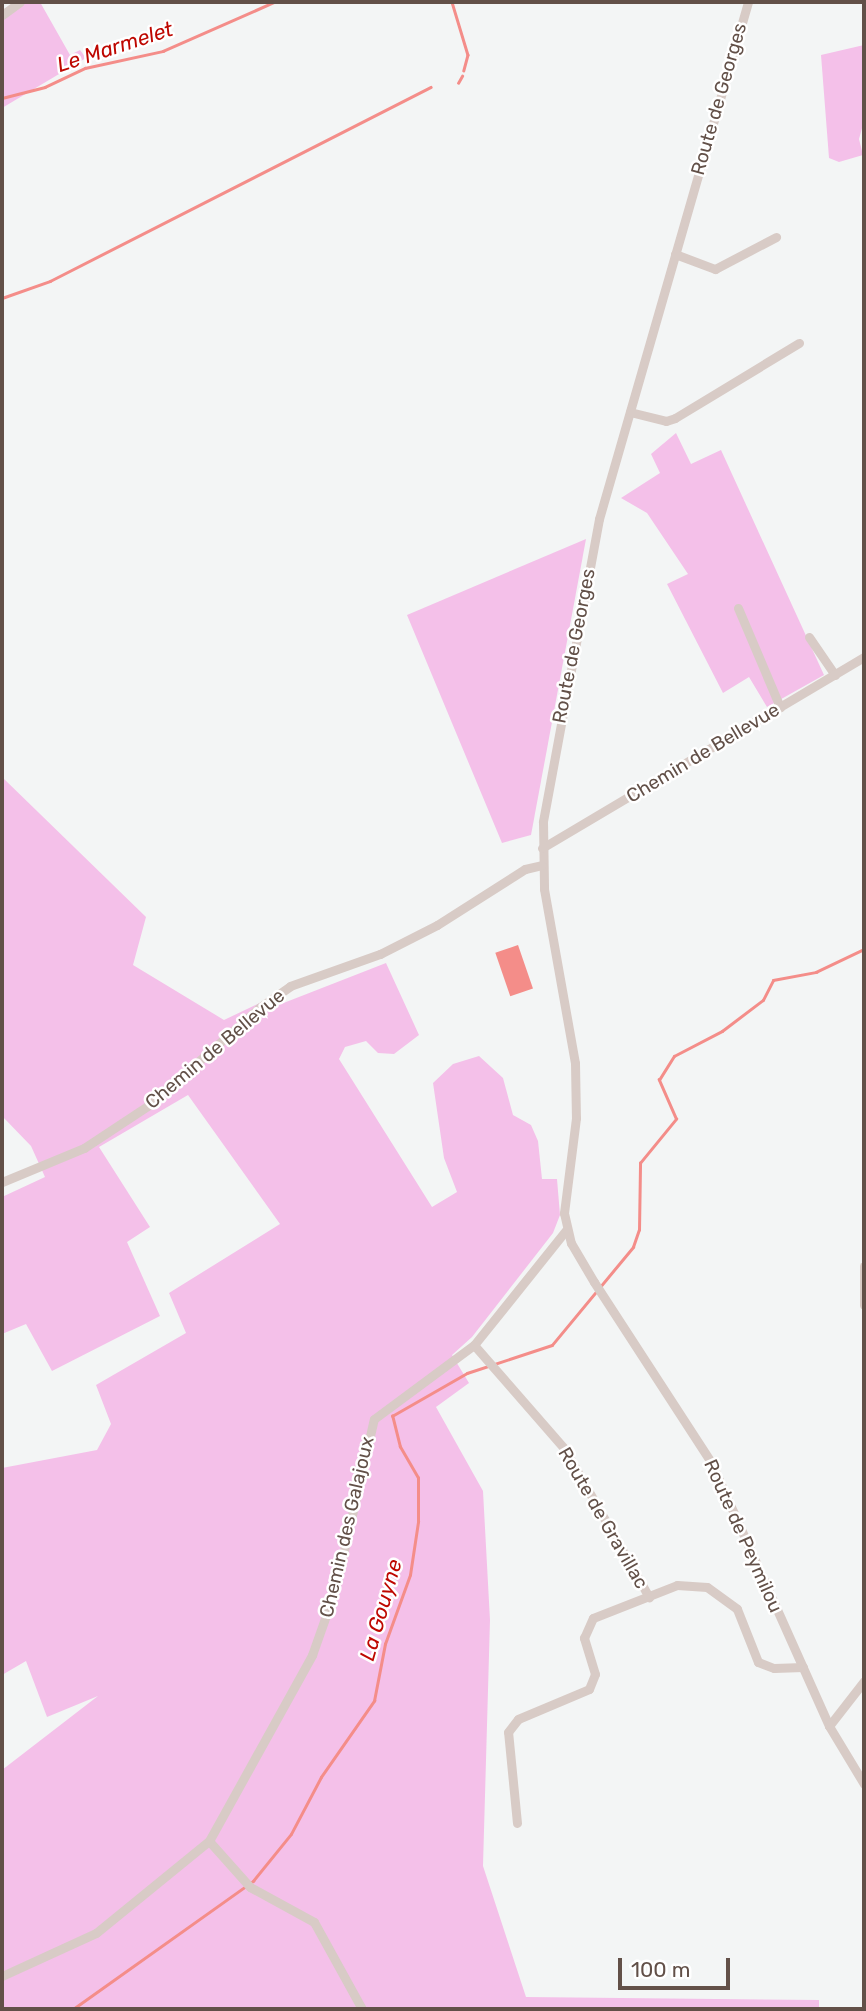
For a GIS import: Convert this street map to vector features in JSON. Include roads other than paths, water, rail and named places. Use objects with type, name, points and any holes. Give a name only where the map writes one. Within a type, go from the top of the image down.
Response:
[{"type":"street","points":[[2,15],[20,2]]},
{"type":"street","name":"Route de Georges","points":[[603,1298],[566,1230],[566,1174],[576,1118],[575,1063],[542,865],[542,848],[584,585],[630,412],[748,2]]},
{"type":"street","points":[[675,254],[715,270],[776,237]]},
{"type":"street","points":[[630,412],[666,421],[675,418],[799,343]]},
{"type":"street","points":[[738,608],[780,707]]},
{"type":"street","points":[[809,637],[835,675]]},
{"type":"street","name":"Chemin de Bellevue","points":[[542,848],[864,657]]},
{"type":"street","name":"Chemin de Bellevue","points":[[2,1182],[84,1148],[141,1111],[194,1070],[259,1007],[290,986],[380,954],[437,925],[525,869],[542,865]]},
{"type":"street","name":"Chemin des Galajoux","points":[[2,1976],[96,1933],[209,1840],[312,1655],[335,1590],[374,1419],[474,1345],[566,1230]]},
{"type":"street","points":[[864,1266],[864,1305]]},
{"type":"street","name":"Route de Peymilou","points":[[603,1298],[711,1462],[829,1726],[864,1784]]},
{"type":"street","name":"Route de Gravillac","points":[[474,1345],[564,1448],[649,1597]]},
{"type":"street","points":[[517,1823],[509,1758],[512,1724],[589,1689],[595,1674],[584,1646],[588,1624],[596,1616],[677,1585],[707,1587],[737,1609],[758,1662],[774,1668],[803,1667]]},
{"type":"street","points":[[829,1726],[864,1681]]},
{"type":"street","points":[[209,1840],[248,1884],[314,1922],[362,2009]]},
{"type":"waterway","name":"Le Marmelet","points":[[2,98],[45,87],[85,68],[163,51],[274,2]]},
{"type":"waterway","points":[[452,2],[468,55],[464,70]]},
{"type":"waterway","points":[[458,83],[462,76]]},
{"type":"waterway","points":[[2,298],[50,281],[430,87]]},
{"type":"waterway","name":"La Gouyne","points":[[73,2009],[253,1881],[291,1834],[321,1777],[374,1701],[385,1644],[410,1575],[418,1522],[418,1478],[400,1447],[392,1416],[467,1373],[552,1345],[633,1247],[639,1230],[640,1163],[676,1119],[659,1080],[674,1056],[722,1031],[763,1000],[773,980],[816,972],[864,949]]}]
